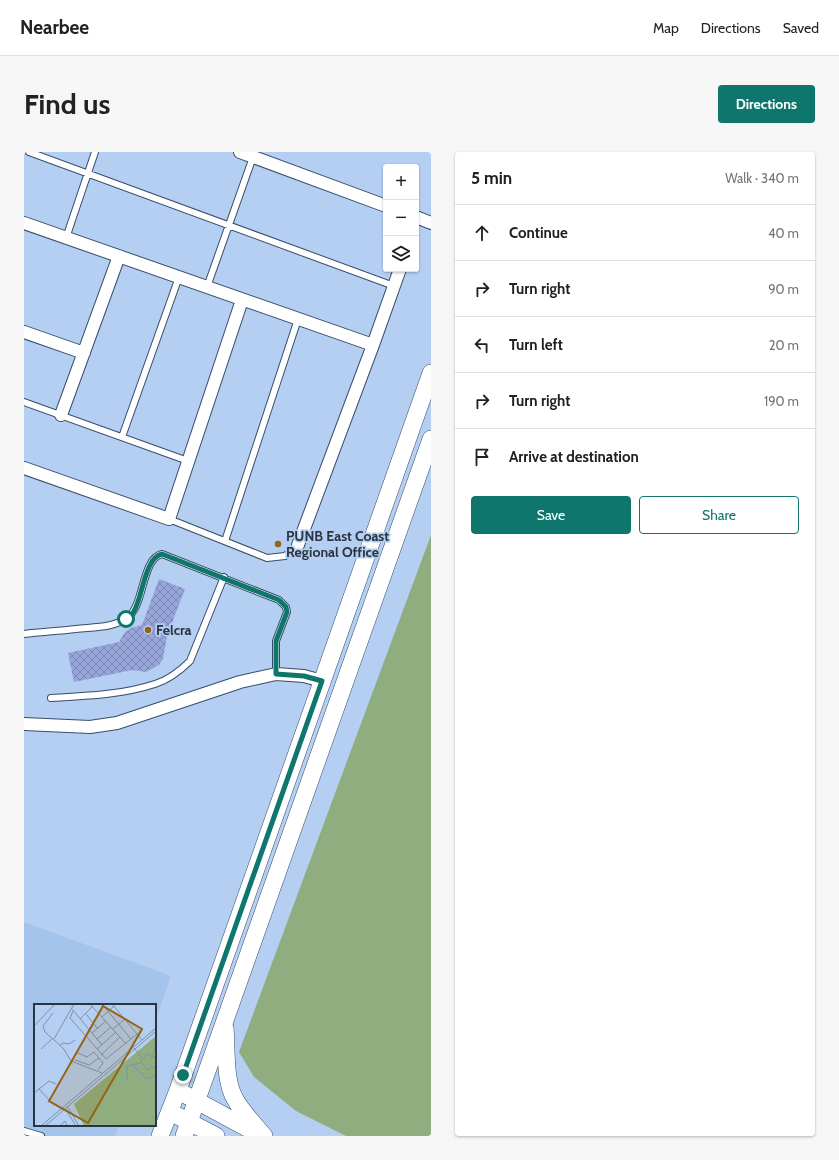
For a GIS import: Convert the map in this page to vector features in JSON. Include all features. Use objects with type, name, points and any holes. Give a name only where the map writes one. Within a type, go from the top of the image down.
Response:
[{"type":"main road","points":[[160,1136],[178,1090],[431,373]]},
{"type":"main road","points":[[186,1129],[431,439]]},
{"type":"main road","points":[[225,1020],[227,1076],[230,1088],[235,1099],[263,1136]]},
{"type":"main road","points":[[178,1090],[263,1136]]},
{"type":"main road","points":[[169,1111],[186,1129],[216,1136]]},
{"type":"street","points":[[240,152],[383,205]]},
{"type":"street","points":[[419,220],[431,223]]},
{"type":"street","points":[[24,223],[373,345]]},
{"type":"street","points":[[61,415],[119,256]]},
{"type":"street","points":[[298,545],[399,272]]},
{"type":"street","points":[[24,468],[169,520],[242,300]]},
{"type":"street","points":[[24,332],[84,353]]},
{"type":"street","points":[[24,724],[90,727],[118,723],[240,682],[276,674],[304,676],[322,681]]},
{"type":"lane","points":[[29,152],[394,286]]},
{"type":"lane","points":[[66,238],[95,152]]},
{"type":"lane","points":[[207,287],[228,225],[254,157]]},
{"type":"lane","points":[[122,437],[180,277]]},
{"type":"lane","points":[[225,542],[298,319]]},
{"type":"lane","points":[[24,402],[188,461]]},
{"type":"lane","points":[[169,520],[267,558],[285,556],[298,545]]},
{"type":"lane","points":[[24,634],[109,626],[126,619],[133,613],[151,562],[157,555],[162,554],[224,577],[279,600],[286,607],[287,612],[276,641],[276,674]]},
{"type":"lane","points":[[51,698],[107,694],[149,686],[156,684],[180,670],[190,661],[224,577]]},
{"type":"lane","points":[[24,1131],[41,1136]]},
{"type":"shaded area","points":[[24,922],[171,976],[156,1019],[156,1004],[34,1004],[34,1126],[119,1126],[115,1136],[24,1136]]},
{"type":"green space","points":[[431,535],[431,1136],[346,1136],[296,1111],[254,1077],[239,1052]]},
{"type":"building","name":"Felcra","points":[[159,579],[185,589],[167,636],[163,659],[159,665],[146,672],[132,670],[74,682],[68,653],[119,642],[125,632],[131,628],[142,625]]},
{"type":"place","name":"PUNB East Coast Regional Office","points":[[278,544]]},
{"type":"place","name":"Felcra","points":[[148,630]]},
{"type":"route","points":[[126,619],[133,613],[151,562],[157,555],[162,554],[224,577],[279,600],[286,607],[287,612],[276,641],[276,674],[304,676],[322,681],[183,1075]]}]
